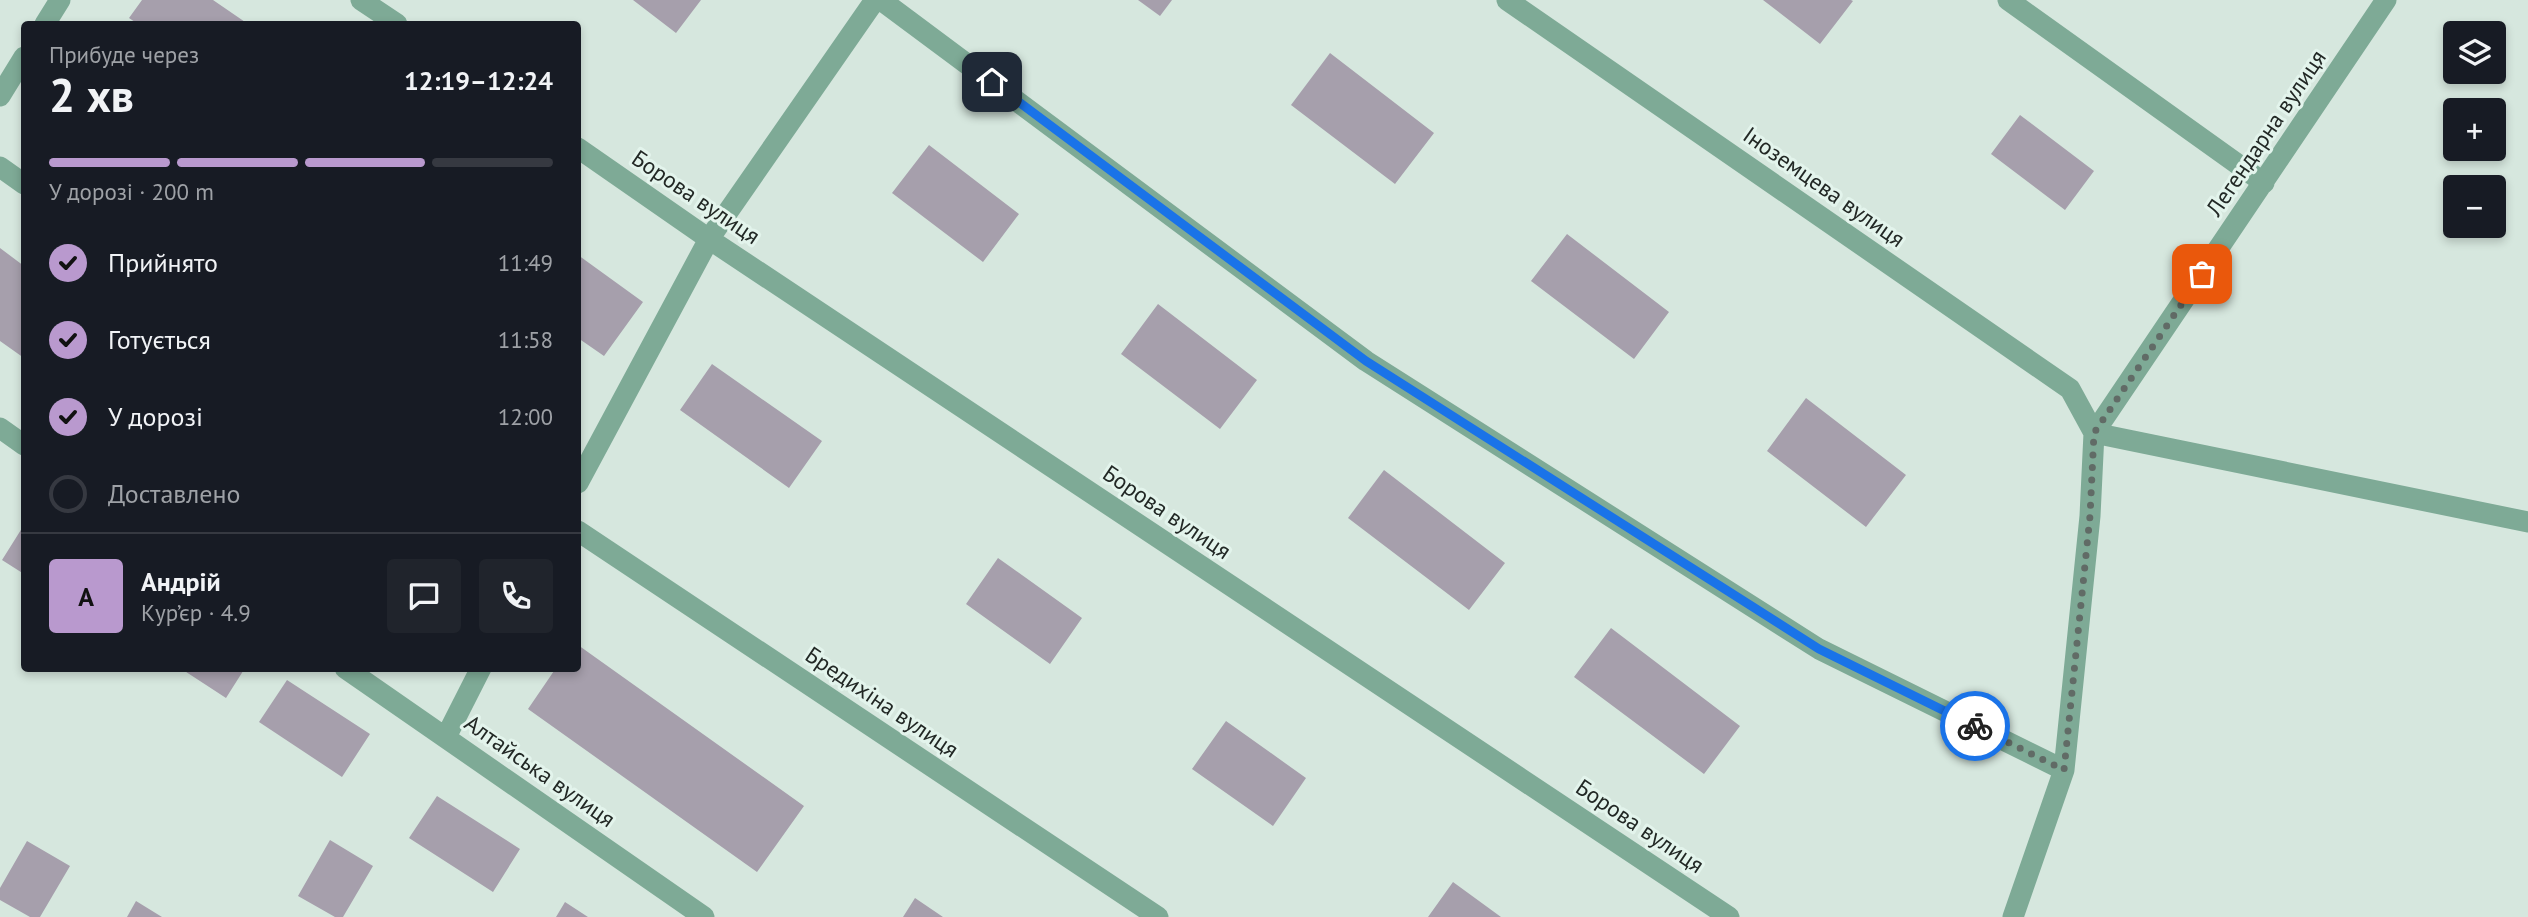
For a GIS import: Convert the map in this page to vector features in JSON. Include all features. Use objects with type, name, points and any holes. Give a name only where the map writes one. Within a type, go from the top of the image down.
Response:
[{"type":"street","points":[[46,21],[60,0]]},
{"type":"street","points":[[361,0],[392,21]]},
{"type":"street","points":[[581,477],[709,239],[876,0]]},
{"type":"street","points":[[881,0],[1366,361],[1819,649],[2064,770]]},
{"type":"street","name":"Іноземцева вулиця","points":[[1507,0],[2070,389],[2094,433]]},
{"type":"street","points":[[2008,0],[2264,183]]},
{"type":"street","name":"Легендарна вулиця","points":[[2094,433],[2386,0]]},
{"type":"street","points":[[0,96],[21,62]]},
{"type":"street","name":"Борова вулиця","points":[[581,150],[709,239],[1729,917]]},
{"type":"street","points":[[0,167],[21,182]]},
{"type":"street","points":[[0,428],[21,443]]},
{"type":"street","points":[[2013,917],[2064,770],[2090,516],[2094,433],[2528,522]]},
{"type":"street","name":"Бредихіна вулиця","points":[[581,533],[1158,917]]},
{"type":"street","name":"Алтайська вулиця","points":[[351,672],[704,917]]},
{"type":"street","points":[[446,737],[479,672]]},
{"type":"building","points":[[142,0],[213,0],[244,21],[134,21],[129,18]]},
{"type":"building","points":[[633,0],[701,0],[676,33]]},
{"type":"building","points":[[1138,0],[1172,0],[1160,16]]},
{"type":"building","points":[[1763,0],[1851,0],[1853,1],[1820,44]]},
{"type":"building","points":[[1330,53],[1434,133],[1395,184],[1291,105]]},
{"type":"building","points":[[2020,115],[2094,171],[2065,210],[1991,154]]},
{"type":"building","points":[[929,145],[1019,214],[983,262],[892,193]]},
{"type":"building","points":[[1567,234],[1669,312],[1634,359],[1531,281]]},
{"type":"building","points":[[0,248],[21,264],[21,356],[0,341]]},
{"type":"building","points":[[581,257],[643,302],[604,356],[581,340]]},
{"type":"building","points":[[1158,304],[1257,380],[1220,429],[1121,354]]},
{"type":"building","points":[[712,364],[822,441],[789,488],[680,410]]},
{"type":"building","points":[[1806,398],[1906,475],[1866,527],[1767,451]]},
{"type":"building","points":[[1384,470],[1505,563],[1469,610],[1348,518]]},
{"type":"building","points":[[21,530],[21,572],[2,560]]},
{"type":"building","points":[[998,558],[1082,618],[1050,664],[966,604]]},
{"type":"building","points":[[1611,628],[1740,726],[1704,774],[1574,677]]},
{"type":"building","points":[[581,647],[804,806],[757,872],[528,709],[553,672],[581,672]]},
{"type":"building","points":[[186,672],[242,672],[226,698]]},
{"type":"building","points":[[287,680],[370,734],[342,777],[259,722]]},
{"type":"building","points":[[1226,721],[1306,778],[1273,826],[1192,769]]},
{"type":"building","points":[[437,796],[520,849],[493,892],[409,838]]},
{"type":"building","points":[[330,840],[373,866],[343,917],[335,917],[298,896]]},
{"type":"building","points":[[27,841],[70,866],[40,917],[30,917],[0,900],[0,888]]},
{"type":"building","points":[[1453,882],[1501,917],[1428,917]]},
{"type":"building","points":[[915,898],[943,917],[903,917]]},
{"type":"building","points":[[136,901],[162,917],[127,917]]},
{"type":"building","points":[[565,902],[588,917],[556,917]]},
{"type":"way so far","points":[[1975,726],[2064,770],[2090,516],[2094,433],[2202,274]]},
{"type":"route","points":[[992,82],[1366,361],[1819,649],[1975,726]]}]
